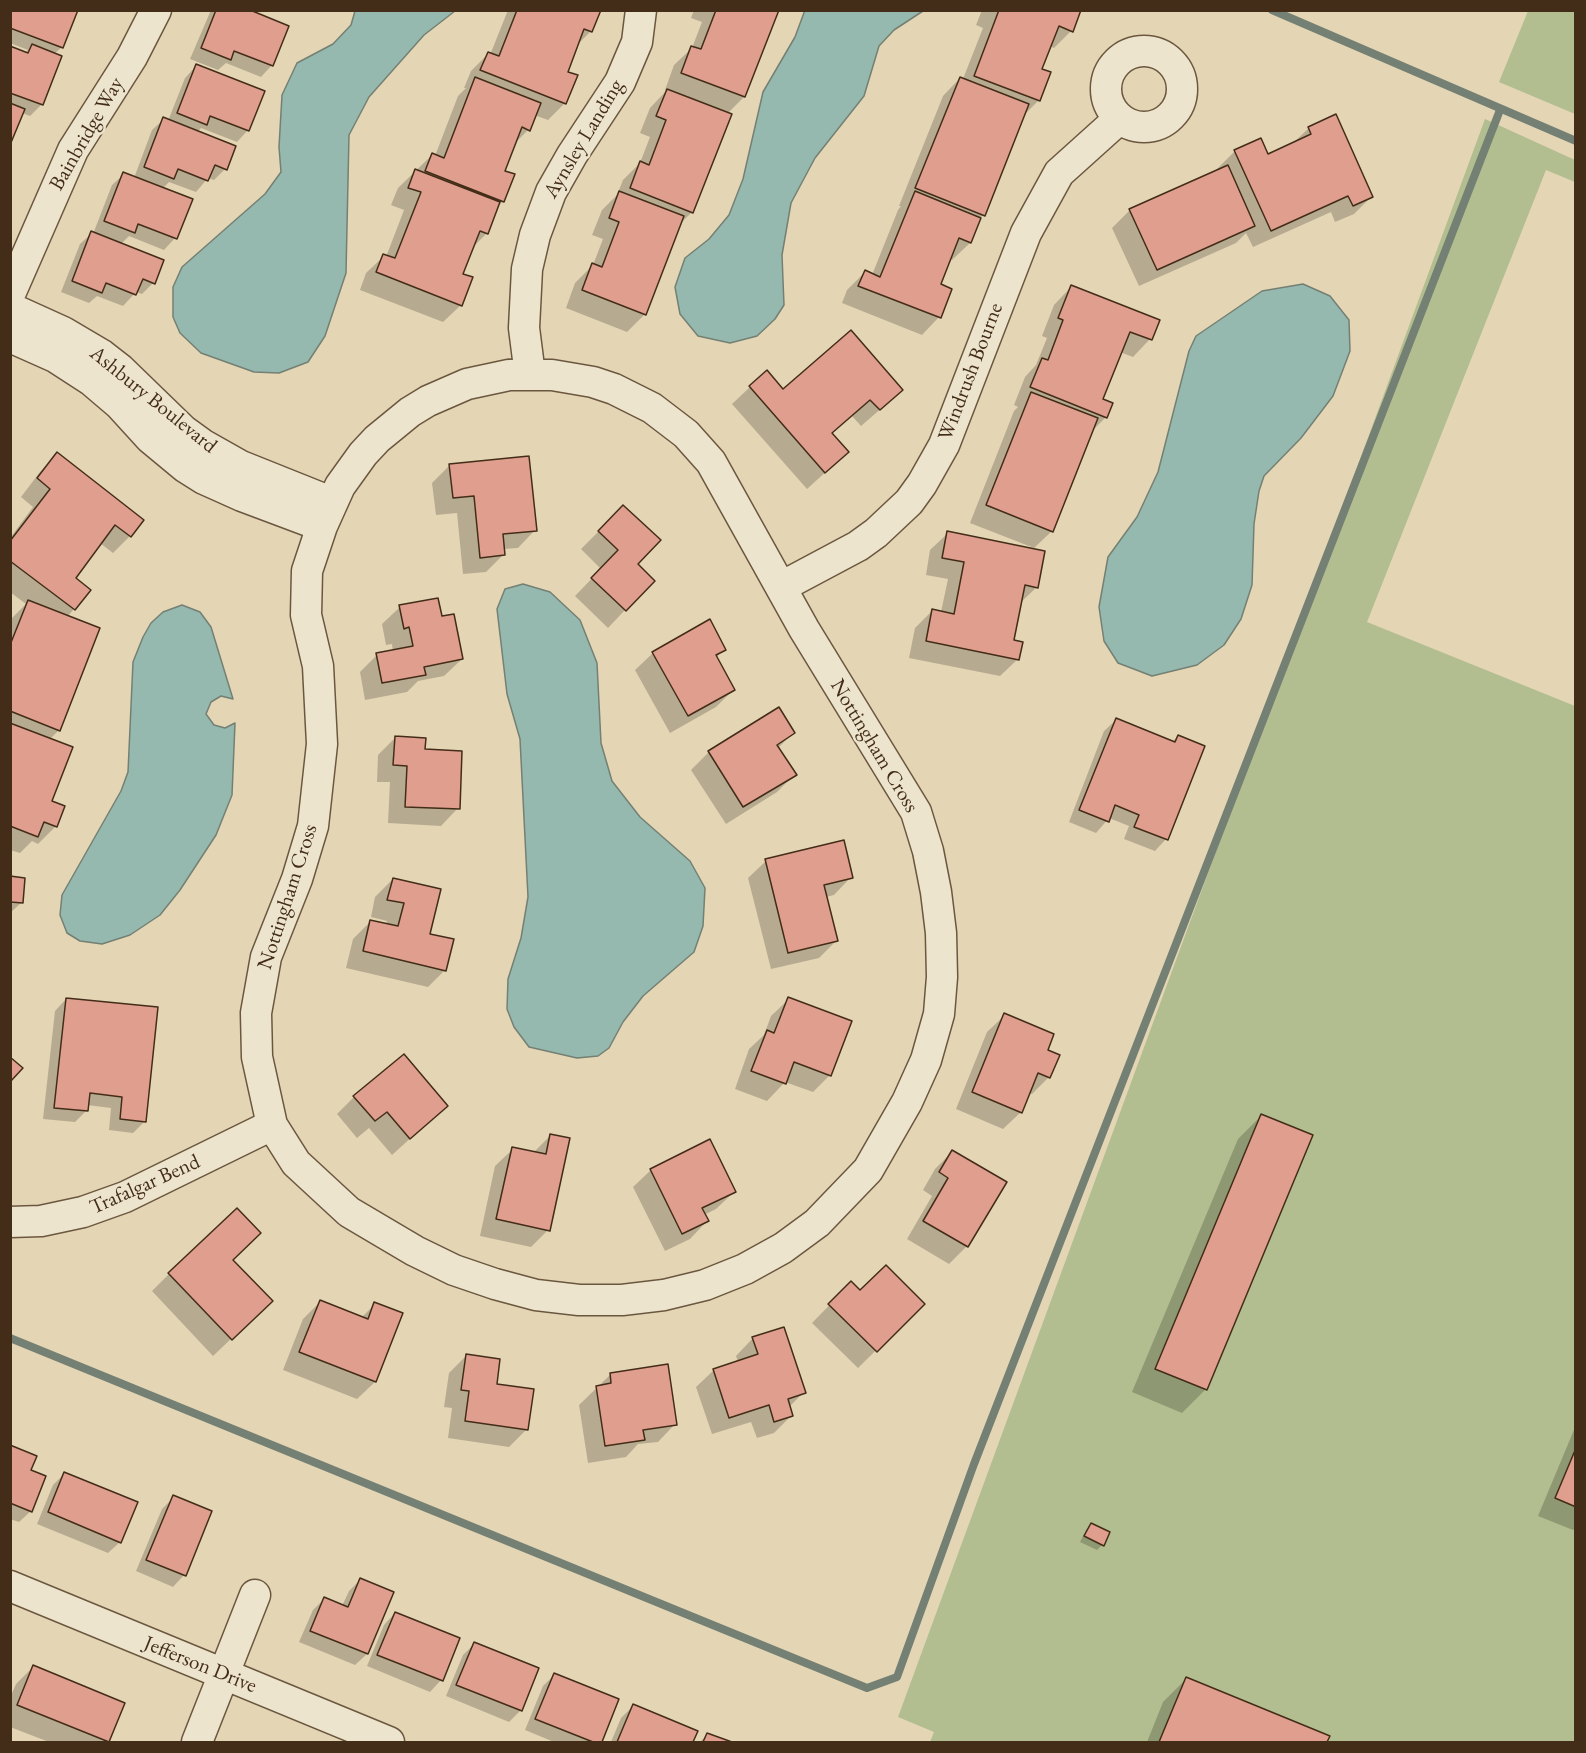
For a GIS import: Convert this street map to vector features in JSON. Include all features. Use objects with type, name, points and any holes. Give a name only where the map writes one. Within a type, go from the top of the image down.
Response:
[{"type":"street","name":"Bainbridge Way","points":[[10,294],[73,150],[132,57],[156,10]]},
{"type":"street","name":"Aynsley Landing","points":[[530,375],[524,328],[527,269],[535,235],[542,213],[567,164],[620,82],[637,42],[640,10]]},
{"type":"street","name":"Windrush Bourne","points":[[781,587],[858,546],[876,533],[909,502],[944,445],[993,313],[1026,233],[1059,173],[1119,119]]},
{"type":"street","name":"Ashbury Boulevard","points":[[10,308],[63,332],[102,355],[120,369],[184,431],[202,444],[327,514]]},
{"type":"street","name":"Ashbury Boulevard","points":[[10,337],[55,357],[92,381],[119,404],[150,438],[184,467],[204,479],[242,496],[327,514]]},
{"type":"street","name":"Nottingham Cross","points":[[509,375],[530,375],[552,375],[593,382],[614,389],[652,408],[686,434],[711,462],[804,629],[916,812],[928,851],[936,892],[942,977],[939,1014],[926,1060],[907,1102],[868,1170],[818,1223],[783,1248],[745,1269],[705,1285],[664,1295],[622,1300],[579,1300],[536,1295],[454,1270],[415,1251],[349,1212],[296,1163],[272,1125],[257,1057],[256,1013],[266,957],[297,879],[313,826],[322,744],[318,666],[306,615],[307,571],[327,514],[340,486],[363,454],[377,439],[410,412],[428,401],[467,384],[509,375]]},
{"type":"street","name":"Trafalgar Bend","points":[[10,1222],[41,1221],[83,1212],[124,1197],[272,1125]]},
{"type":"street","name":"Jefferson Drive","points":[[10,1586],[389,1743]]},
{"type":"street","points":[[197,1743],[255,1596]]},
{"type":"green space","points":[[1528,11],[1575,11],[1575,114],[1499,82]]},
{"type":"green space","points":[[1485,119],[1575,160],[1575,182],[1546,170],[1367,622],[1575,706],[1575,1742],[930,1742],[934,1732],[898,1717]]},
{"type":"water","points":[[805,10],[923,11],[894,30],[879,46],[864,96],[815,158],[791,203],[782,255],[784,305],[775,319],[757,336],[730,343],[698,336],[680,314],[675,287],[685,258],[709,239],[729,215],[743,179],[763,92],[795,37]]},
{"type":"water","points":[[355,11],[455,11],[424,35],[369,97],[349,135],[346,273],[325,336],[308,362],[279,373],[254,372],[201,353],[180,333],[173,317],[173,287],[182,267],[265,194],[281,172],[279,147],[282,95],[297,63],[333,44],[351,25]]},
{"type":"water","points":[[1303,284],[1330,296],[1349,320],[1350,351],[1333,396],[1301,438],[1264,476],[1259,491],[1254,524],[1252,585],[1241,619],[1224,645],[1197,665],[1152,676],[1118,663],[1104,641],[1099,607],[1108,557],[1137,517],[1158,472],[1189,351],[1196,336],[1262,291]]},
{"type":"water","points":[[523,584],[550,592],[580,620],[597,663],[601,743],[612,781],[640,817],[690,861],[705,888],[703,926],[694,952],[643,996],[623,1022],[609,1048],[598,1056],[577,1058],[529,1047],[514,1027],[507,1009],[508,979],[521,938],[528,897],[520,739],[507,694],[497,609],[505,589]]},
{"type":"water","points":[[182,605],[200,612],[211,627],[233,699],[221,696],[211,702],[206,714],[214,725],[225,728],[235,723],[232,795],[216,835],[180,890],[160,915],[130,935],[102,944],[80,941],[67,933],[60,915],[62,895],[121,791],[128,772],[133,662],[143,637],[151,623],[163,612]]},
{"type":"building","points":[[10,10],[78,10],[63,48],[10,28]]},
{"type":"building","points":[[216,10],[250,10],[289,26],[273,66],[234,51],[231,60],[201,48]]},
{"type":"building","points":[[517,10],[601,10],[592,32],[584,29],[568,72],[578,75],[566,104],[480,70],[488,52],[499,56]]},
{"type":"building","points":[[716,10],[779,10],[745,97],[681,73],[691,46],[701,49]]},
{"type":"building","points":[[999,10],[1081,10],[1073,32],[1059,26],[1042,69],[1051,72],[1040,101],[974,76]]},
{"type":"building","points":[[32,44],[62,56],[43,105],[10,93],[10,46],[28,53]]},
{"type":"building","points":[[196,64],[265,91],[249,131],[210,116],[207,125],[177,113]]},
{"type":"building","points":[[475,77],[541,103],[530,131],[522,127],[505,171],[515,174],[504,202],[425,171],[432,153],[444,158]]},
{"type":"building","points":[[960,77],[1029,104],[985,216],[915,188]]},
{"type":"building","points":[[667,89],[732,114],[693,213],[630,188],[640,161],[649,165],[666,120],[656,116]]},
{"type":"building","points":[[10,103],[25,109],[10,145]]},
{"type":"building","points":[[1336,114],[1373,197],[1353,206],[1348,196],[1271,231],[1234,150],[1261,138],[1268,154],[1311,134],[1308,127]]},
{"type":"building","points":[[163,117],[236,146],[227,170],[215,165],[208,181],[178,169],[174,179],[144,167]]},
{"type":"building","points":[[1228,165],[1255,226],[1157,270],[1129,209]]},
{"type":"building","points":[[415,169],[500,202],[488,234],[480,231],[463,274],[473,277],[462,306],[376,272],[383,254],[395,258],[421,192],[408,188]]},
{"type":"building","points":[[123,172],[193,199],[177,239],[138,224],[135,233],[104,221]]},
{"type":"building","points":[[619,191],[684,216],[646,315],[582,290],[592,263],[602,267],[619,222],[609,218]]},
{"type":"building","points":[[915,191],[981,218],[971,243],[959,238],[941,284],[952,289],[941,318],[858,286],[865,270],[880,277]]},
{"type":"building","points":[[91,231],[164,260],[155,284],[143,279],[136,295],[106,283],[102,293],[72,281]]},
{"type":"building","points":[[1071,285],[1160,320],[1152,340],[1130,332],[1103,399],[1113,403],[1107,418],[1030,387],[1042,358],[1048,360],[1063,320],[1058,318]]},
{"type":"building","points":[[851,330],[903,390],[880,410],[870,400],[832,433],[849,452],[825,473],[749,386],[767,370],[783,389]]},
{"type":"building","points":[[1031,392],[1098,418],[1053,532],[986,505]]},
{"type":"building","points":[[57,452],[144,520],[131,537],[115,525],[76,578],[91,590],[75,610],[10,561],[10,541],[50,489],[37,478]]},
{"type":"building","points":[[529,456],[537,531],[503,534],[505,555],[480,558],[474,496],[453,498],[449,464]]},
{"type":"building","points":[[623,505],[661,540],[638,564],[655,581],[626,611],[591,578],[618,550],[598,531]]},
{"type":"building","points":[[947,531],[1045,551],[1038,588],[1025,585],[1014,640],[1023,642],[1019,660],[926,641],[932,609],[954,614],[964,562],[942,558]]},
{"type":"building","points":[[438,598],[442,616],[454,614],[463,659],[424,667],[426,675],[382,683],[376,653],[413,646],[409,627],[404,629],[399,605]]},
{"type":"building","points":[[28,600],[100,628],[60,731],[10,711],[10,645]]},
{"type":"building","points":[[710,619],[726,650],[716,655],[735,690],[688,716],[652,652]]},
{"type":"building","points":[[779,707],[795,733],[777,745],[797,775],[743,807],[708,751]]},
{"type":"building","points":[[1116,718],[1175,742],[1178,735],[1205,746],[1168,840],[1134,827],[1139,815],[1115,805],[1109,822],[1079,810]]},
{"type":"building","points":[[10,723],[73,747],[52,801],[65,806],[57,827],[44,822],[38,837],[10,826]]},
{"type":"building","points":[[395,736],[426,738],[425,749],[462,751],[460,809],[405,807],[407,766],[393,765]]},
{"type":"building","points":[[844,840],[853,878],[824,885],[838,941],[788,953],[765,859]]},
{"type":"building","points":[[10,876],[25,878],[23,903],[10,902]]},
{"type":"building","points":[[393,878],[441,889],[430,934],[454,939],[446,971],[363,951],[370,920],[398,926],[404,903],[387,900]]},
{"type":"building","points":[[788,997],[852,1021],[831,1076],[794,1062],[786,1084],[751,1071],[767,1030],[774,1033]]},
{"type":"building","points":[[66,998],[158,1007],[146,1122],[120,1119],[122,1097],[90,1093],[88,1111],[54,1108]]},
{"type":"building","points":[[1004,1013],[1054,1034],[1048,1050],[1060,1055],[1050,1078],[1038,1073],[1022,1113],[972,1092]]},
{"type":"building","points":[[404,1054],[448,1106],[410,1139],[387,1112],[375,1121],[353,1096]]},
{"type":"building","points":[[10,1057],[23,1068],[10,1082]]},
{"type":"building","points":[[1261,1114],[1313,1135],[1207,1390],[1155,1369]]},
{"type":"building","points":[[550,1134],[570,1138],[550,1231],[496,1219],[512,1147],[546,1154]]},
{"type":"building","points":[[710,1139],[736,1192],[702,1208],[709,1221],[682,1234],[650,1169]]},
{"type":"building","points":[[952,1150],[1007,1182],[968,1247],[923,1221],[948,1178],[939,1172]]},
{"type":"building","points":[[237,1208],[261,1233],[233,1260],[273,1301],[232,1340],[168,1273]]},
{"type":"building","points":[[886,1265],[925,1304],[877,1352],[828,1304],[851,1281],[860,1290]]},
{"type":"building","points":[[320,1300],[368,1319],[374,1302],[403,1313],[376,1382],[299,1352]]},
{"type":"building","points":[[784,1327],[806,1393],[788,1399],[793,1416],[774,1422],[769,1405],[729,1418],[713,1369],[758,1354],[752,1337]]},
{"type":"building","points":[[466,1354],[500,1359],[497,1384],[534,1389],[528,1430],[465,1421],[469,1391],[461,1390]]},
{"type":"building","points":[[668,1364],[677,1425],[643,1430],[645,1440],[605,1446],[596,1386],[611,1383],[610,1373]]},
{"type":"building","points":[[10,1445],[37,1456],[31,1470],[46,1476],[32,1512],[10,1503]]},
{"type":"building","points":[[1576,1448],[1576,1507],[1555,1498]]},
{"type":"building","points":[[64,1472],[138,1502],[121,1543],[48,1512]]},
{"type":"building","points":[[173,1495],[212,1511],[186,1576],[146,1560]]},
{"type":"building","points":[[1091,1523],[1110,1532],[1104,1546],[1084,1536]]},
{"type":"building","points":[[360,1578],[394,1592],[368,1654],[310,1631],[324,1597],[348,1607]]},
{"type":"building","points":[[395,1612],[460,1638],[443,1681],[377,1655]]},
{"type":"building","points":[[474,1642],[539,1668],[522,1711],[456,1685]]},
{"type":"building","points":[[33,1665],[125,1703],[109,1742],[17,1705]]},
{"type":"building","points":[[554,1673],[619,1699],[602,1742],[593,1742],[535,1719]]},
{"type":"building","points":[[1186,1677],[1330,1736],[1327,1742],[1159,1742]]},
{"type":"building","points":[[633,1704],[698,1731],[693,1742],[617,1742]]},
{"type":"building","points":[[707,1733],[732,1742],[703,1742]]},
{"type":"waterway","points":[[1272,10],[1576,141]]},
{"type":"waterway","points":[[10,1338],[867,1688],[897,1677],[974,1464],[1500,110]]}]
